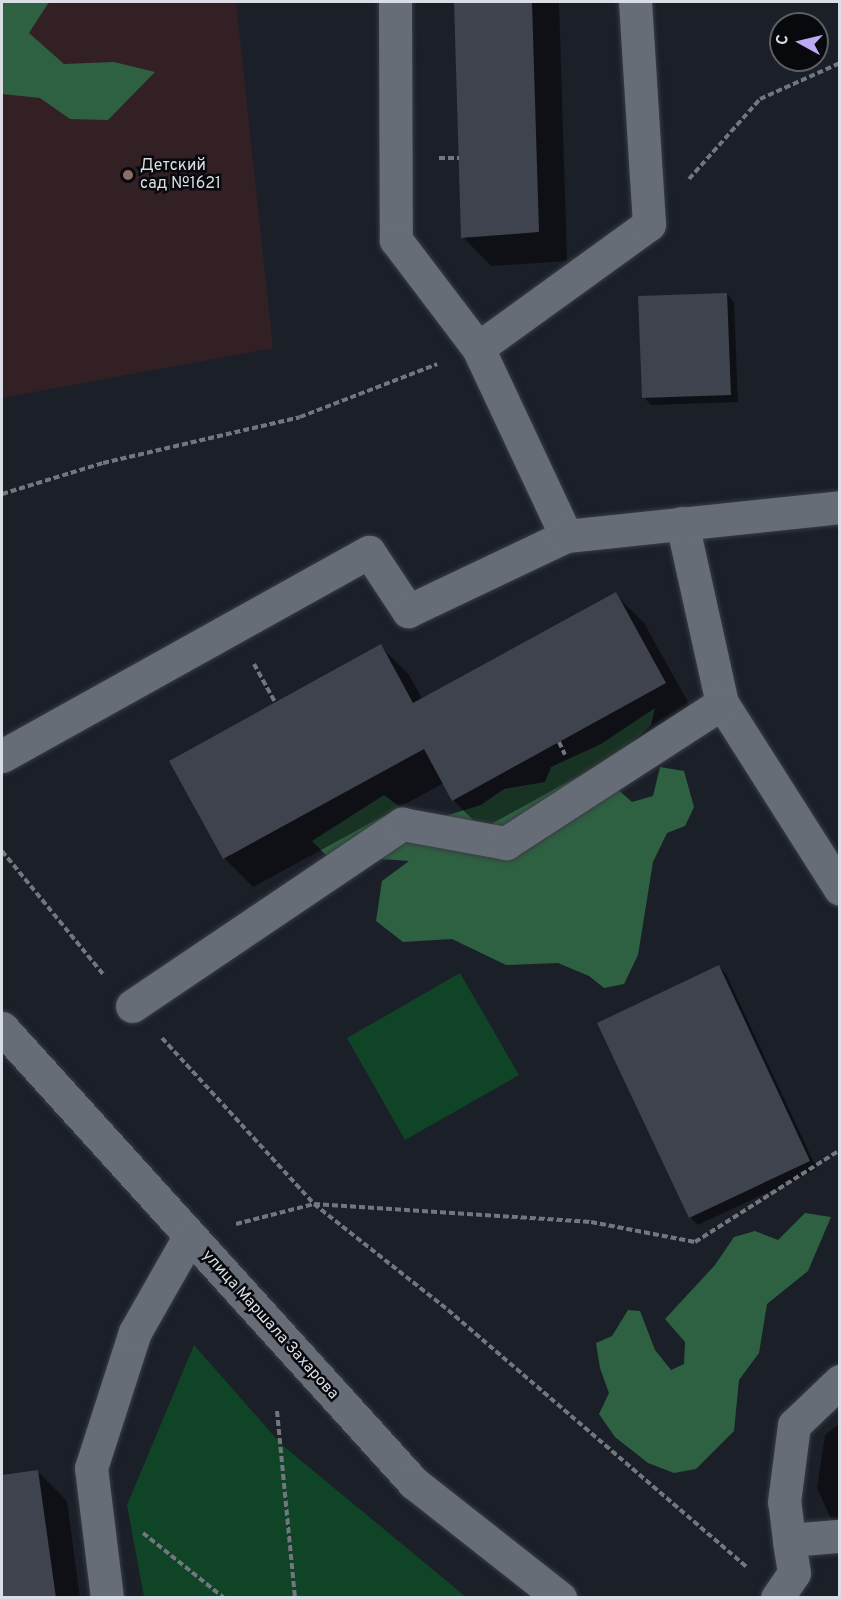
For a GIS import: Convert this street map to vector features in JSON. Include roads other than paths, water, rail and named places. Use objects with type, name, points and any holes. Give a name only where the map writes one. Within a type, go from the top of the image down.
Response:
[{"type":"street","points":[[395,2],[396,240],[477,348],[566,536]]},
{"type":"street","points":[[477,348],[649,224],[635,2]]},
{"type":"street","points":[[2,756],[369,552],[408,611],[566,536],[840,507]]},
{"type":"street","points":[[682,523],[722,703],[840,889]]},
{"type":"street","points":[[132,1006],[402,824],[506,843],[722,703]]},
{"type":"street","name":"улица Маршала Захарова","points":[[2,1028],[414,1483],[560,1598]]},
{"type":"street","points":[[107,1598],[91,1468],[135,1332],[189,1237]]},
{"type":"street","points":[[778,1596],[794,1573],[784,1502],[794,1425],[840,1381]]},
{"type":"street","points":[[789,1540],[837,1536]]},
{"type":"place","name":"Детский сад №1621","points":[[128,175]]}]
